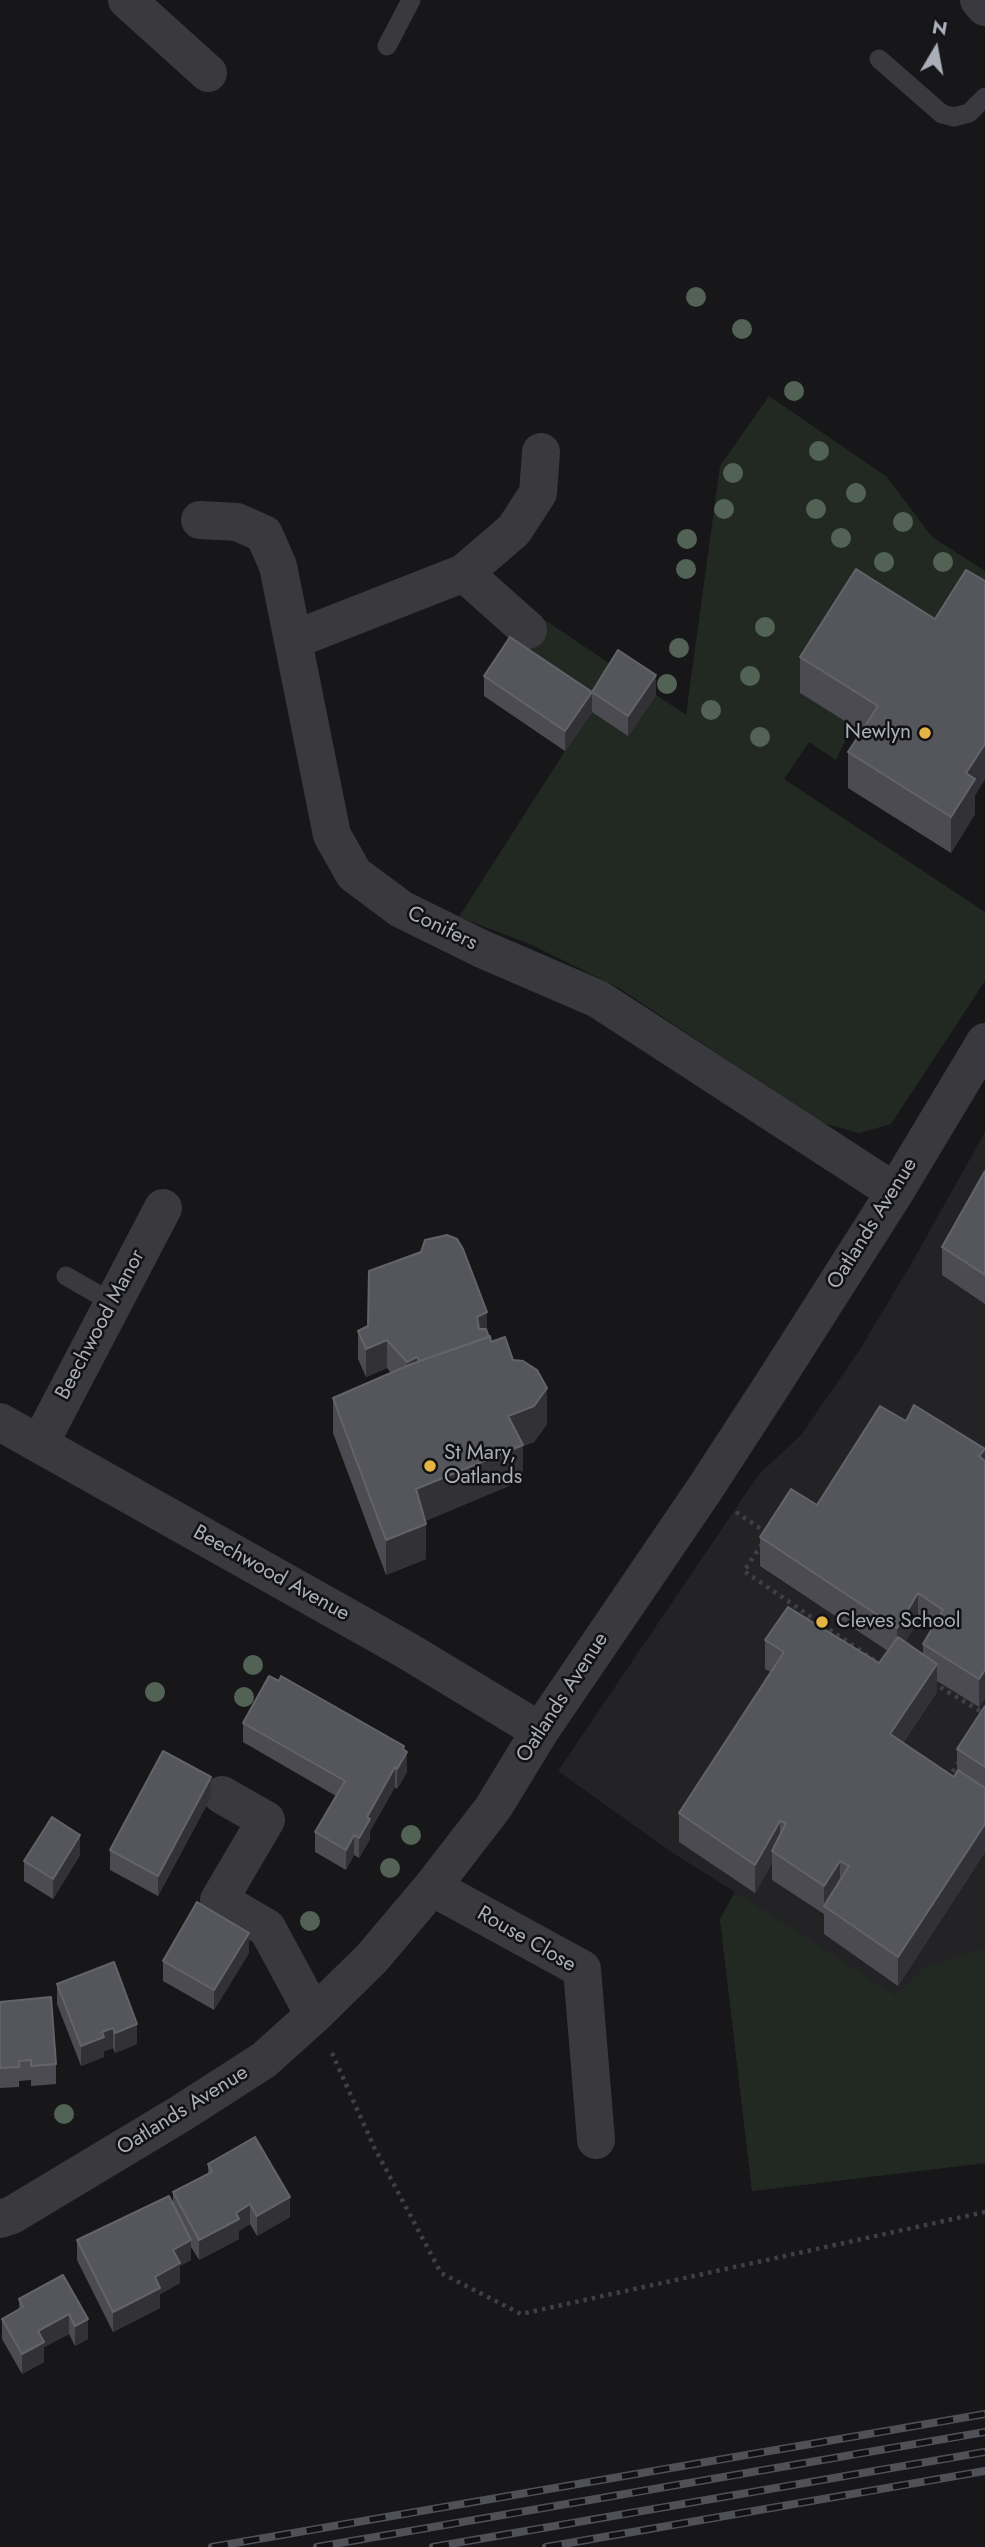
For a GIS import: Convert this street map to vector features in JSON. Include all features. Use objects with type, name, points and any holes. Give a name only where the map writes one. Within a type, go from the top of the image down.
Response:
[{"type":"street","points":[[127,0],[208,73]]},
{"type":"street","points":[[979,0],[985,7]]},
{"type":"street","points":[[293,640],[464,573],[514,530],[538,493],[541,452]]},
{"type":"street","name":"Conifers","points":[[200,520],[237,522],[264,534],[278,566],[332,835],[354,874],[401,909],[482,949],[598,999],[895,1192]]},
{"type":"street","points":[[464,573],[528,630]]},
{"type":"street","name":"Oatlands Avenue","points":[[0,2219],[12,2215],[264,2060],[372,1958],[432,1887],[493,1808],[540,1731],[704,1489],[895,1192],[985,1042]]},
{"type":"street","name":"Beechwood Manor","points":[[40,1443],[163,1208]]},
{"type":"street","name":"Beechwood Avenue","points":[[0,1422],[406,1650],[540,1731]]},
{"type":"street","points":[[222,1795],[266,1820],[219,1900],[267,1928],[314,2015]]},
{"type":"street","name":"Rouse Close","points":[[432,1887],[582,1969],[596,2140]]},
{"type":"lane","points":[[387,46],[411,0]]},
{"type":"lane","points":[[879,59],[942,114],[954,117],[969,113],[985,97]]},
{"type":"lane","points":[[66,1276],[113,1303]]},
{"type":"path","points":[[704,1489],[769,1534],[744,1571],[875,1661]]},
{"type":"path","points":[[928,1680],[985,1714]]},
{"type":"path","points":[[942,1788],[966,1751]]},
{"type":"path","points":[[947,1781],[956,1788]]},
{"type":"path","points":[[314,2015],[374,2147],[441,2273],[521,2314],[985,2212]]},
{"type":"shaded area","points":[[769,396],[887,477],[932,537],[985,571],[985,617],[853,725],[836,760],[809,742],[784,779],[985,912],[985,981],[891,1124],[859,1133],[822,1123],[619,988],[530,944],[459,917],[565,751],[484,696],[539,616],[686,715],[720,466]]},
{"type":"shaded area","name":"Cleves School","points":[[985,1132],[985,2163],[752,2191],[720,1919],[735,1892],[673,1853],[558,1771],[759,1474],[801,1435],[859,1351]]},
{"type":"shaded area","points":[[735,1892],[896,1996],[926,1966],[985,1949],[985,2163],[752,2191],[720,1919]]},
{"type":"building","name":"Newlyn","points":[[856,569],[935,619],[966,570],[985,581],[985,744],[966,773],[975,779],[951,817],[848,752],[878,706],[800,657]]},
{"type":"building","points":[[510,637],[592,692],[565,731],[484,676]]},
{"type":"building","points":[[618,650],[656,675],[628,716],[592,692]]},
{"type":"building","points":[[985,1171],[985,1275],[942,1247]]},
{"type":"building","points":[[447,1235],[457,1239],[463,1249],[487,1312],[477,1317],[479,1329],[486,1329],[489,1337],[420,1361],[417,1357],[407,1362],[387,1340],[366,1349],[358,1331],[368,1326],[369,1271],[421,1252],[425,1240]]},
{"type":"building","name":"St Mary, Oatlands","points":[[490,1336],[491,1342],[505,1337],[513,1360],[523,1361],[537,1370],[547,1388],[534,1406],[508,1416],[523,1445],[416,1489],[426,1524],[386,1540],[333,1398],[409,1365]]},
{"type":"building","points":[[914,1405],[985,1449],[979,1456],[985,1461],[985,1670],[979,1679],[923,1644],[943,1610],[918,1593],[897,1628],[760,1537],[791,1489],[817,1505],[880,1406],[906,1421]]},
{"type":"building","points":[[788,1607],[879,1663],[898,1637],[937,1664],[890,1734],[954,1777],[958,1770],[985,1788],[985,1824],[898,1957],[824,1906],[849,1866],[840,1861],[824,1886],[772,1851],[786,1823],[780,1821],[755,1865],[679,1813],[784,1652],[765,1640]]},
{"type":"building","points":[[269,1676],[279,1681],[281,1676],[404,1746],[403,1749],[407,1752],[397,1769],[395,1767],[367,1817],[370,1819],[359,1838],[354,1835],[346,1850],[315,1832],[345,1781],[243,1723]]},
{"type":"building","points":[[985,1706],[985,1767],[957,1749]]},
{"type":"building","points":[[163,1751],[211,1777],[158,1876],[110,1850]]},
{"type":"building","points":[[52,1817],[80,1835],[53,1879],[24,1861]]},
{"type":"building","points":[[197,1902],[249,1933],[214,1990],[163,1961]]},
{"type":"building","points":[[114,1962],[137,2024],[115,2033],[113,2028],[102,2032],[104,2037],[81,2046],[57,1984]]},
{"type":"building","points":[[51,1997],[56,2064],[31,2066],[31,2060],[19,2061],[19,2067],[0,2068],[0,2002]]},
{"type":"building","points":[[255,2137],[290,2197],[257,2216],[250,2204],[236,2213],[239,2219],[199,2240],[173,2192],[212,2172],[208,2164]]},
{"type":"building","points":[[169,2196],[191,2240],[173,2250],[180,2263],[155,2277],[160,2288],[113,2312],[77,2240]]},
{"type":"building","points":[[63,2275],[88,2319],[75,2326],[69,2314],[38,2331],[44,2342],[22,2354],[2,2319],[23,2307],[19,2299]]},
{"type":"railway","points":[[212,2547],[985,2414]]},
{"type":"railway","points":[[317,2547],[985,2432]]},
{"type":"railway","points":[[433,2547],[985,2452]]},
{"type":"railway","points":[[546,2547],[985,2471]]},
{"type":"place","name":"Newlyn","points":[[925,733]]},
{"type":"place","name":"St Mary, Oatlands","points":[[430,1466]]},
{"type":"place","name":"Cleves School","points":[[822,1622]]}]
